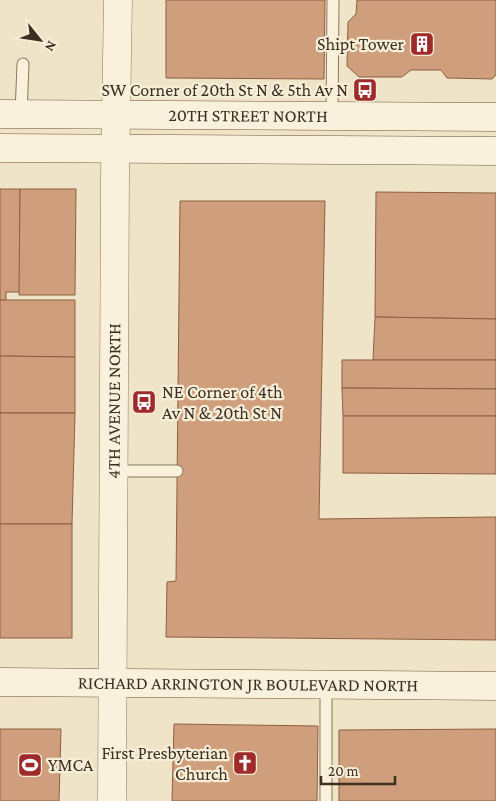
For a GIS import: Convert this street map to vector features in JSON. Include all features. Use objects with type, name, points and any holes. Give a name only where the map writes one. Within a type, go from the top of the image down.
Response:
[{"type":"main road","name":"4TH AVENUE NORTH","points":[[112,801],[118,0]]},
{"type":"main road","name":"20TH STREET NORTH","points":[[11,114],[496,117]]},
{"type":"main road","name":"20TH STREET NORTH","points":[[0,148],[496,151]]},
{"type":"main road","name":"RICHARD ARRINGTON JR BOULEVARD NORTH","points":[[0,682],[496,686]]},
{"type":"lane","points":[[332,116],[333,0]]},
{"type":"lane","points":[[11,114],[23,64]]},
{"type":"lane","points":[[114,471],[177,471]]},
{"type":"lane","points":[[326,684],[326,801]]},
{"type":"building","points":[[166,0],[325,0],[324,79],[166,78]]},
{"type":"building","name":"Shipt Tower","points":[[357,0],[496,0],[496,75],[492,79],[447,78],[441,70],[411,70],[402,77],[359,77],[347,66],[348,22],[356,14]]},
{"type":"building","points":[[0,189],[20,189],[20,292],[6,292],[6,300],[0,300]]},
{"type":"building","points":[[20,189],[76,189],[75,295],[19,295]]},
{"type":"building","points":[[376,192],[496,193],[496,319],[375,317]]},
{"type":"building","points":[[180,201],[325,201],[319,519],[496,517],[496,640],[166,637],[167,582],[176,581]]},
{"type":"building","points":[[0,300],[75,300],[75,357],[0,356]]},
{"type":"building","points":[[375,317],[496,319],[496,360],[373,360]]},
{"type":"building","points":[[0,356],[75,357],[75,413],[0,413]]},
{"type":"building","points":[[342,360],[496,360],[496,389],[342,388]]},
{"type":"building","points":[[342,388],[496,389],[496,416],[343,416]]},
{"type":"building","points":[[0,413],[75,413],[72,524],[0,524]]},
{"type":"building","points":[[343,416],[496,416],[496,474],[343,473]]},
{"type":"building","points":[[0,524],[72,524],[72,638],[0,638]]},
{"type":"building","name":"First Presbyterian Church","points":[[174,724],[318,726],[317,801],[172,801]]},
{"type":"building","name":"YMCA","points":[[0,729],[61,729],[59,801],[0,801]]},
{"type":"building","points":[[496,729],[496,801],[339,801],[339,730]]},
{"type":"place","name":"Shipt Tower","points":[[422,44]]},
{"type":"place","name":"SW Corner of 20th St N & 5th Av N","points":[[365,90]]},
{"type":"place","name":"NE Corner of 4th Av N & 20th St N","points":[[144,402]]},
{"type":"place","name":"First Presbyterian Church","points":[[245,763]]},
{"type":"place","name":"YMCA","points":[[30,765]]}]
